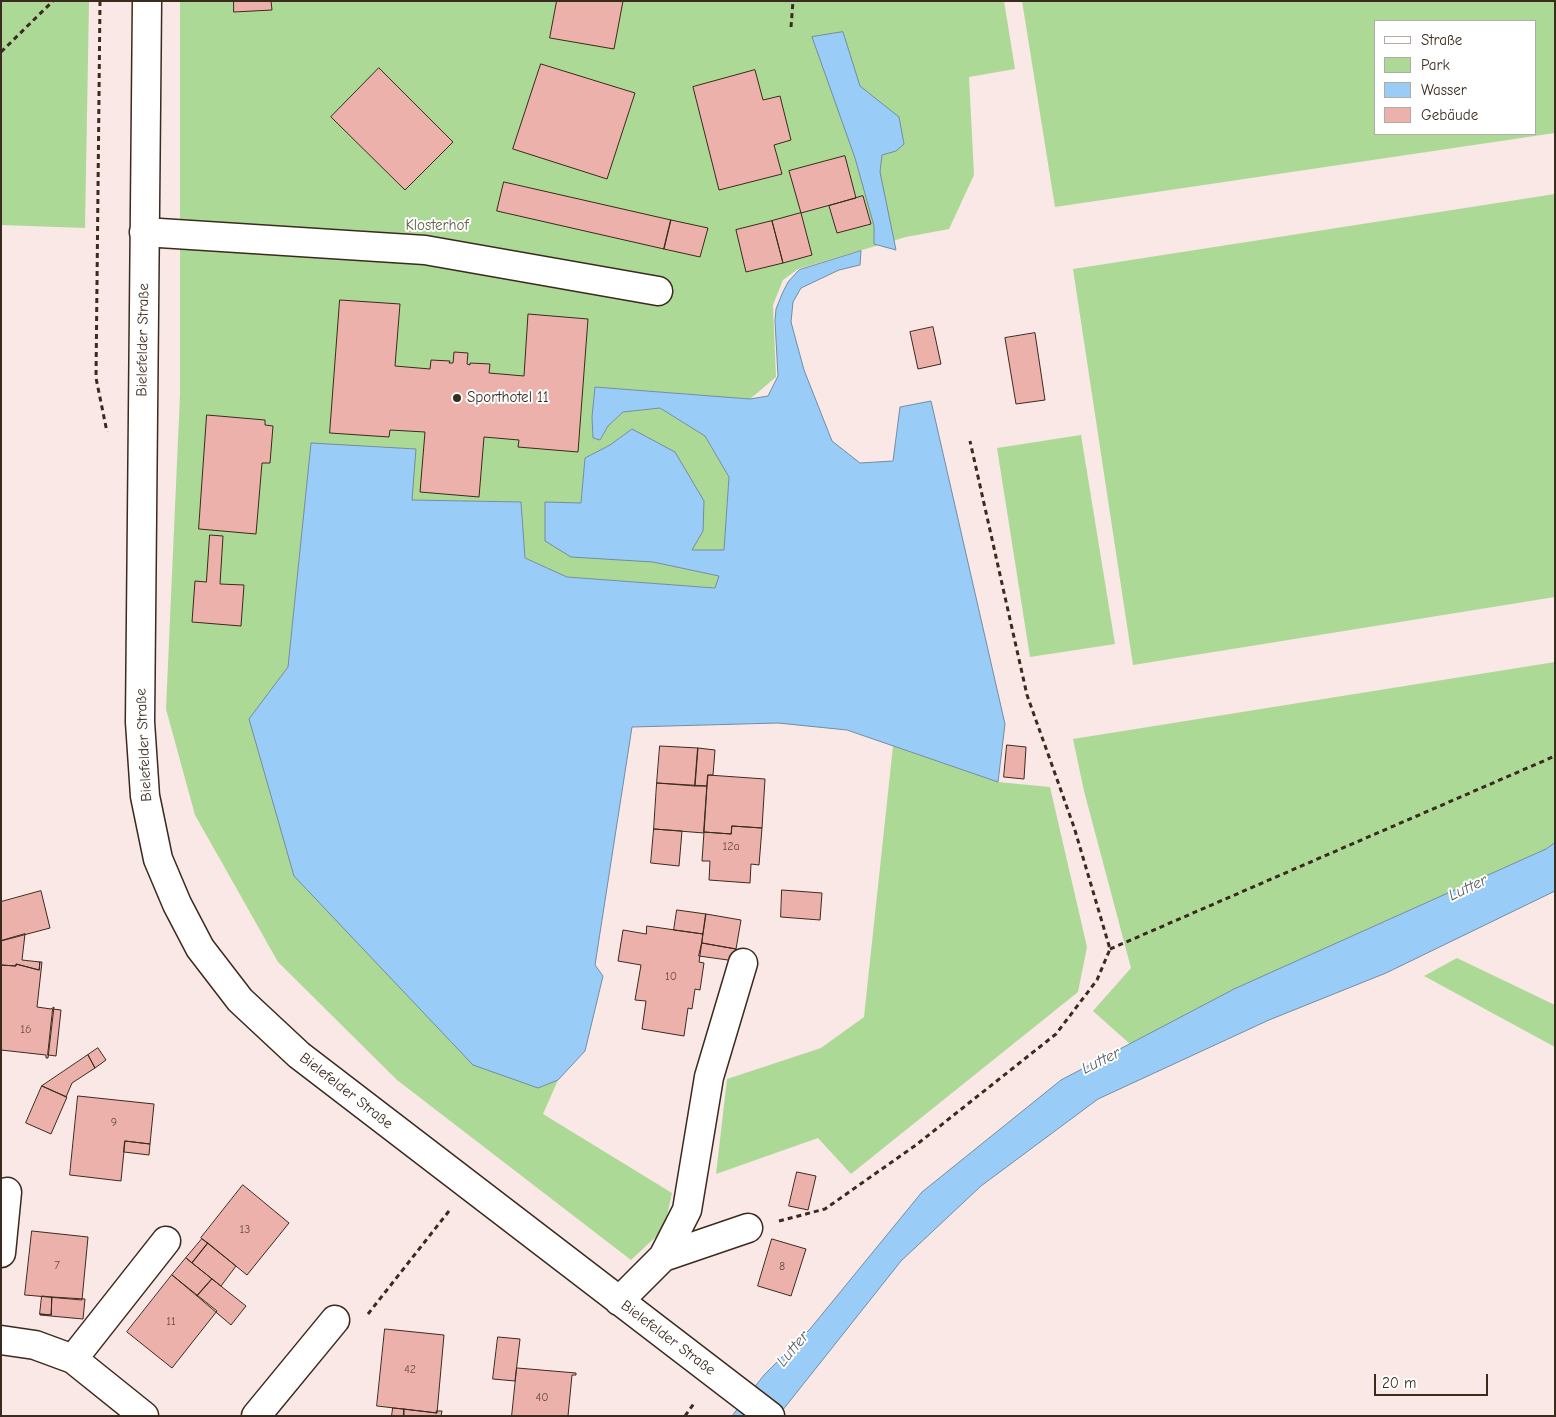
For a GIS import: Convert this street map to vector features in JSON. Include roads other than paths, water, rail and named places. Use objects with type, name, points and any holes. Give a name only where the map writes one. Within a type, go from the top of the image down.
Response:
[{"type":"street","name":"Bielefelder Straße","points":[[147,1],[140,722],[145,796],[158,859],[177,904],[200,948],[240,1000],[300,1056],[770,1416]]},
{"type":"street","points":[[144,232],[426,250],[658,291]]},
{"type":"street","points":[[619,1301],[664,1256],[687,1210],[709,1077],[743,963]]},
{"type":"street","points":[[1,1253],[7,1192]]},
{"type":"street","points":[[664,1256],[748,1228]]},
{"type":"street","points":[[73,1359],[166,1241]]},
{"type":"street","points":[[256,1416],[335,1320]]},
{"type":"street","points":[[1,1340],[35,1345],[73,1359],[144,1416]]},
{"type":"water","points":[[843,32],[860,86],[899,117],[904,144],[896,151],[882,155],[880,172],[896,250],[874,244],[874,226],[855,158],[812,37]]},
{"type":"water","points":[[861,251],[860,265],[839,270],[801,288],[793,302],[791,322],[804,370],[832,441],[860,463],[893,461],[900,407],[931,401],[1005,724],[998,782],[847,730],[778,723],[632,727],[595,965],[603,976],[585,1051],[558,1080],[538,1088],[473,1065],[294,876],[249,719],[288,667],[311,443],[416,449],[412,500],[521,502],[525,558],[567,577],[715,588],[719,576],[653,562],[571,557],[545,541],[545,502],[581,503],[585,458],[610,445],[632,429],[675,452],[704,501],[703,531],[692,550],[724,550],[729,477],[705,436],[660,408],[623,412],[608,426],[600,440],[593,438],[592,417],[595,387],[750,399],[768,396],[778,376],[776,309],[788,282],[799,270]]},
{"type":"water","name":"Lutter","points":[[1555,843],[1555,891],[1386,973],[1269,1020],[1098,1099],[981,1186],[901,1261],[778,1416],[732,1416],[764,1375],[810,1329],[922,1192],[1061,1080],[1234,989],[1546,849]]},
{"type":"place","name":"Sporthotel 11","points":[[457,398]]},
{"type":"park label","name":"Klosterhof","points":[[437,226]]}]
